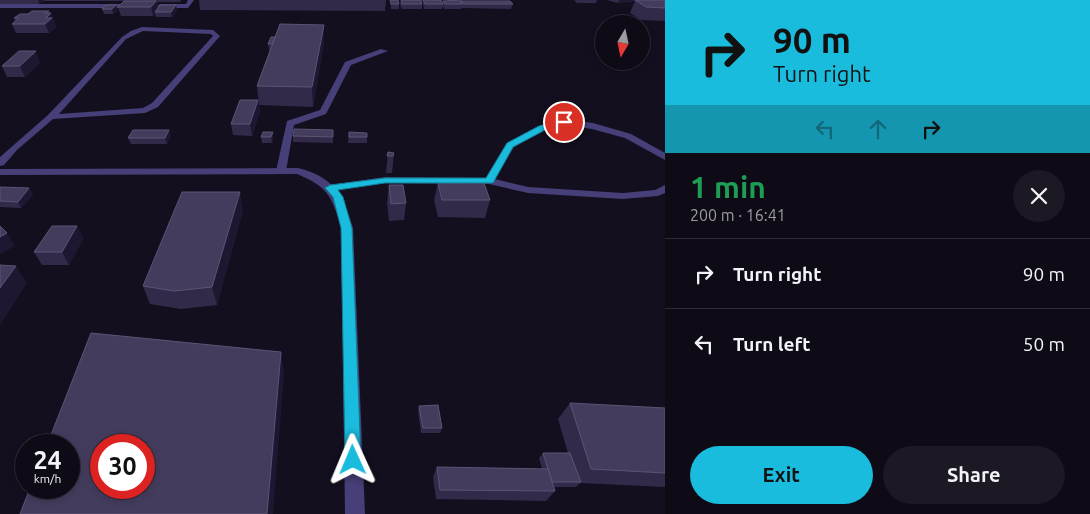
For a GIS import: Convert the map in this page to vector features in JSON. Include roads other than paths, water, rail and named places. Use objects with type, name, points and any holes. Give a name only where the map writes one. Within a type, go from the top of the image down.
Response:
[{"type":"street","points":[[148,6],[188,6],[191,0]]},
{"type":"street","points":[[0,6],[138,6]]},
{"type":"street","points":[[0,163],[14,148],[51,117],[124,38],[133,32],[142,29],[213,32],[217,36],[155,105],[145,110],[51,117]]},
{"type":"street","points":[[281,171],[290,123],[323,112],[348,64],[384,51]]},
{"type":"street","points":[[489,181],[510,145],[542,128],[564,122],[593,126],[628,136],[665,157]]},
{"type":"street","points":[[0,172],[298,171],[322,180],[338,197],[347,228],[355,514]]},
{"type":"street","points":[[330,188],[385,180],[489,181],[528,190],[624,196],[658,193],[665,188]]}]
